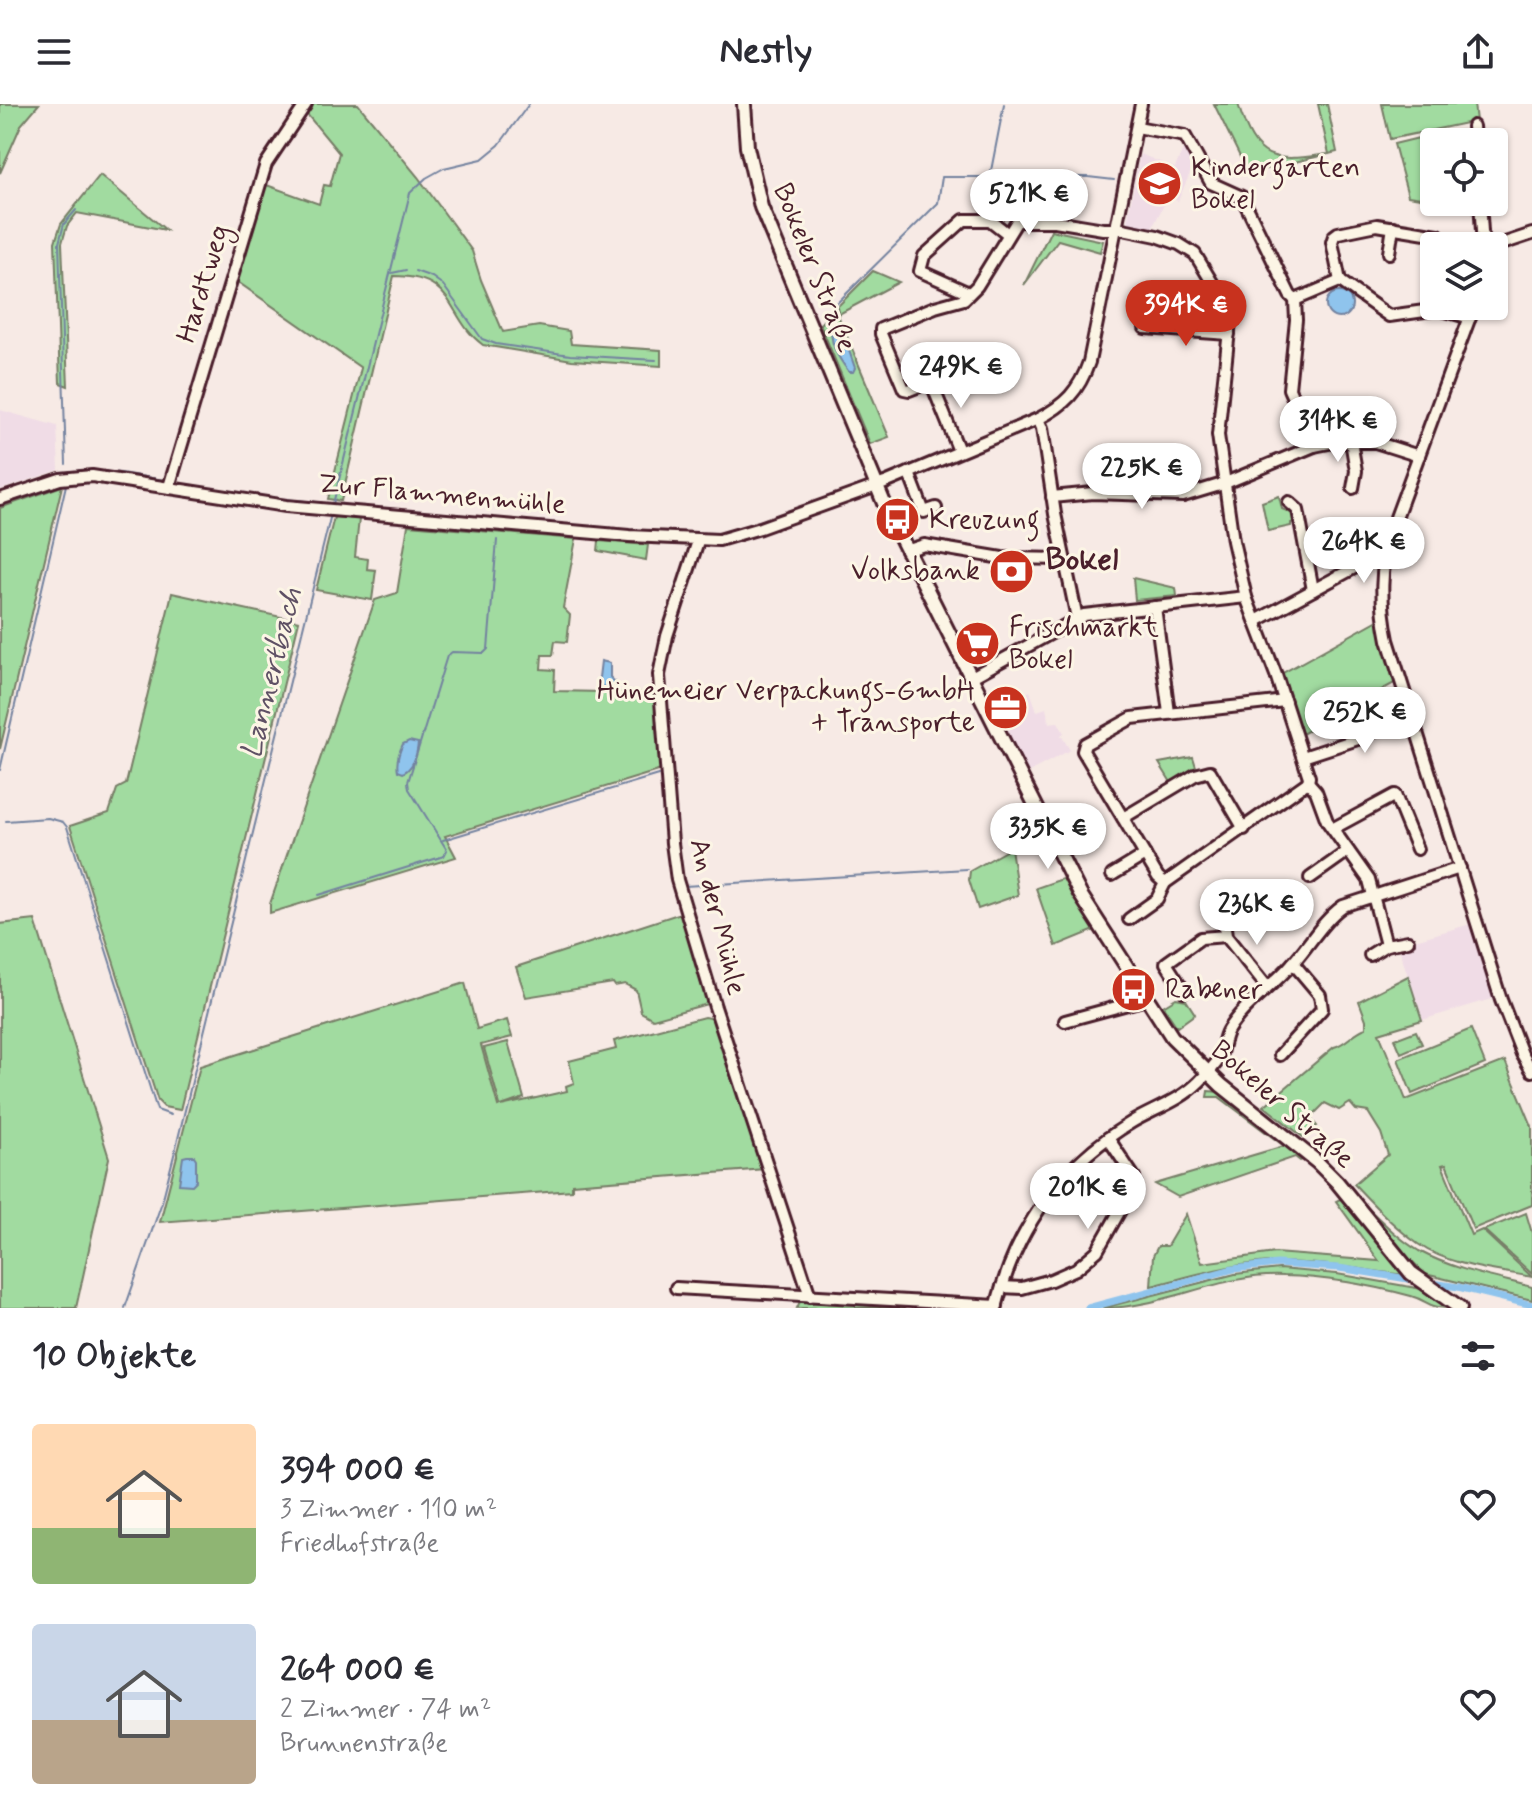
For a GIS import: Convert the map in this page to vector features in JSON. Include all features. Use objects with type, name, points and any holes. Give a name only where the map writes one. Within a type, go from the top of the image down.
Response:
[{"type":"main road","name":"Bokeler Straße","points":[[744,104],[747,147],[761,207],[876,486],[1080,894],[1172,1037],[1207,1072],[1317,1162],[1352,1200],[1397,1258],[1426,1286],[1460,1308]]},
{"type":"street","name":"Hardtweg","points":[[169,487],[266,164],[306,104]]},
{"type":"street","name":"Zur Flammenmühle","points":[[0,499],[60,479],[92,476],[249,501],[324,509],[698,541],[730,538],[909,473],[1038,419],[1066,402],[1083,379],[1089,362],[1141,104]]},
{"type":"street","points":[[1137,127],[1185,136],[1211,183],[1242,197],[1295,300],[1289,389],[1314,446]]},
{"type":"street","points":[[969,293],[920,271],[924,256],[964,220],[990,220],[1008,234]]},
{"type":"street","points":[[997,356],[909,390],[901,386],[881,329],[964,299],[977,286],[1017,221],[1055,221],[1157,236],[1195,254],[1230,321],[1218,435],[1223,484],[1246,597],[1285,701],[1308,782],[1316,791],[1327,821],[1369,880],[1386,945]]},
{"type":"street","points":[[1420,310],[1389,316],[1340,281],[1332,242],[1334,236],[1377,225],[1421,232]]},
{"type":"street","points":[[1389,253],[1393,227]]},
{"type":"street","points":[[1508,243],[1532,234]]},
{"type":"street","points":[[1295,300],[1340,281]]},
{"type":"street","points":[[1469,320],[1383,559],[1380,592],[1383,616],[1411,713],[1505,1011],[1532,1071]]},
{"type":"street","points":[[1145,328],[1229,334]]},
{"type":"street","points":[[931,382],[959,451]]},
{"type":"street","points":[[1038,419],[1077,618]]},
{"type":"street","points":[[1052,497],[1093,493],[1183,496],[1223,484],[1314,446],[1351,441],[1375,442],[1419,456]]},
{"type":"street","points":[[1351,441],[1356,471],[1353,488]]},
{"type":"street","points":[[909,473],[924,512],[936,508]]},
{"type":"street","points":[[1289,502],[1298,510],[1313,590]]},
{"type":"street","name":"An der Mühle","points":[[698,541],[667,636],[659,675],[672,843],[685,913],[810,1296]]},
{"type":"street","points":[[906,551],[924,545],[1002,558],[1064,559]]},
{"type":"street","points":[[1256,621],[1367,561],[1383,559]]},
{"type":"street","points":[[970,678],[1077,618],[1246,597]]},
{"type":"street","points":[[1155,607],[1169,713]]},
{"type":"street","points":[[1165,883],[1158,877],[1083,751],[1085,744],[1132,718],[1285,701]]},
{"type":"street","points":[[1303,757],[1358,739],[1411,713]]},
{"type":"street","points":[[1123,818],[1195,775],[1210,771],[1244,829]]},
{"type":"street","points":[[1129,919],[1157,899],[1165,883],[1308,782]]},
{"type":"street","points":[[1334,828],[1395,795],[1417,849]]},
{"type":"street","points":[[1310,878],[1348,851]]},
{"type":"street","points":[[1112,875],[1145,855]]},
{"type":"street","points":[[676,1288],[997,1307],[1021,1237],[1045,1198],[1075,1164],[1108,1138],[1182,1096],[1207,1072],[1219,1059],[1227,1031],[1293,963],[1338,909],[1460,868]]},
{"type":"street","points":[[1261,915],[1240,908],[1224,919],[1226,936],[1267,987]]},
{"type":"street","points":[[1184,991],[1166,963],[1201,938],[1226,936]]},
{"type":"street","points":[[1370,955],[1386,945],[1408,941]]},
{"type":"street","points":[[1280,1055],[1322,1009],[1320,995],[1293,963]]},
{"type":"street","points":[[1065,1021],[1146,999]]},
{"type":"street","points":[[1002,1287],[1022,1288],[1051,1280],[1076,1269],[1097,1251],[1135,1184],[1134,1177],[1108,1138]]},
{"type":"shaded area","name":"Kindergarten Bokel","points":[[1185,144],[1199,167],[1191,171],[1178,201],[1168,197],[1152,228],[1127,222],[1140,154],[1175,168]]},
{"type":"shaded area","points":[[0,410],[57,426],[59,470],[0,490]]},
{"type":"shaded area","points":[[1019,689],[1022,695],[1030,691],[1037,711],[1046,708],[1049,723],[1058,722],[1070,750],[1027,773],[992,703]]},
{"type":"shaded area","points":[[1474,923],[1498,997],[1422,1020],[1398,945]]},
{"type":"green space","points":[[0,104],[39,104],[21,125],[0,173]]},
{"type":"green space","points":[[311,104],[358,104],[418,177],[472,251],[503,332],[539,326],[569,331],[571,344],[661,350],[661,366],[572,360],[483,345],[471,334],[440,290],[415,278],[394,276],[341,501],[328,499],[361,368],[235,280],[264,184],[319,204],[324,185],[330,186],[339,153],[305,112]]},
{"type":"green space","points":[[1214,104],[1238,104],[1252,138],[1269,154],[1293,158],[1328,154],[1248,173]]},
{"type":"green space","points":[[1318,104],[1327,104],[1337,152],[1329,154]]},
{"type":"green space","points":[[1382,104],[1474,104],[1476,121],[1443,128],[1420,128],[1420,133],[1390,139]]},
{"type":"green space","points":[[1420,138],[1420,198],[1408,196],[1394,144]]},
{"type":"green space","points":[[100,175],[166,230],[77,213],[67,226],[62,243],[68,386],[60,383],[55,242],[61,224]]},
{"type":"green space","points":[[1051,230],[1103,241],[1100,252],[1058,240],[1024,285]]},
{"type":"green space","points":[[873,271],[899,282],[839,314],[837,307]]},
{"type":"green space","points":[[1209,289],[1224,320],[1219,329],[1201,327],[1188,300]]},
{"type":"green space","points":[[835,308],[889,437],[870,444],[820,324]]},
{"type":"green space","points":[[62,486],[0,749],[0,508]]},
{"type":"green space","points":[[1279,496],[1282,509],[1294,514],[1297,521],[1291,526],[1268,531],[1262,502]]},
{"type":"green space","points":[[334,517],[359,519],[355,557],[368,559],[367,569],[376,570],[372,600],[316,590]]},
{"type":"green space","points":[[408,525],[576,539],[563,608],[570,615],[567,642],[555,641],[553,655],[542,655],[541,669],[555,670],[554,691],[656,693],[661,770],[445,836],[456,857],[270,913],[270,904],[375,600],[397,593]]},
{"type":"green space","points":[[599,541],[648,545],[646,560],[598,551]]},
{"type":"green space","points":[[1133,578],[1176,588],[1177,596],[1135,600]]},
{"type":"green space","points":[[172,593],[299,621],[180,1110],[164,1107],[158,1101],[70,826],[109,813],[117,789],[126,784]]},
{"type":"green space","points":[[1380,619],[1398,681],[1302,734],[1281,674]]},
{"type":"green space","points":[[1193,757],[1197,770],[1172,784],[1159,763]]},
{"type":"green space","points":[[1011,848],[1018,895],[978,909],[969,880],[970,871]]},
{"type":"green space","points":[[1065,878],[1095,930],[1056,946],[1036,888]]},
{"type":"green space","points":[[681,913],[707,1004],[653,1019],[641,1012],[636,990],[625,984],[615,986],[613,983],[526,997],[516,967]]},
{"type":"green space","points":[[35,920],[109,1158],[76,1308],[0,1308],[0,924]]},
{"type":"green space","points":[[1408,976],[1422,1020],[1379,1033],[1406,1100],[1505,1061],[1532,1126],[1532,1205],[1473,1229],[1446,1164],[1442,1165],[1471,1235],[1482,1230],[1532,1277],[1473,1266],[1430,1251],[1377,1208],[1354,1184],[1388,1155],[1381,1133],[1368,1112],[1356,1110],[1350,1103],[1339,1110],[1325,1103],[1310,1118],[1317,1126],[1303,1137],[1264,1106],[1334,1047],[1366,1028],[1359,1001]]},
{"type":"green space","points":[[465,983],[477,1029],[507,1020],[512,1037],[481,1045],[498,1106],[484,1048],[508,1042],[524,1098],[501,1106],[567,1091],[566,1086],[574,1083],[569,1061],[616,1049],[614,1041],[704,1017],[715,1019],[765,1169],[572,1184],[572,1190],[160,1222],[200,1066]]},
{"type":"green space","points":[[1176,998],[1186,1000],[1195,1014],[1177,1027],[1163,1006]]},
{"type":"green space","points":[[1471,1029],[1485,1064],[1412,1094],[1398,1059]]},
{"type":"green space","points":[[1416,1031],[1422,1044],[1401,1053],[1395,1039]]},
{"type":"green space","points":[[1208,1091],[1220,1092],[1306,1159],[1300,1161],[1295,1157],[1178,1197],[1155,1184],[1284,1146],[1219,1097],[1207,1097]]},
{"type":"green space","points":[[1353,1194],[1419,1251],[1460,1268],[1532,1287],[1532,1300],[1425,1274],[1381,1230]]},
{"type":"green space","points":[[1344,1197],[1406,1275],[1278,1262],[1214,1270],[1151,1286],[1153,1256],[1158,1246],[1167,1246],[1186,1214],[1202,1263],[1275,1253],[1379,1261],[1336,1201]]},
{"type":"green space","points":[[1526,1213],[1532,1233],[1532,1274],[1484,1230]]},
{"type":"green space","points":[[1279,1269],[1337,1274],[1422,1289],[1451,1308],[1437,1307],[1411,1296],[1364,1285],[1283,1276],[1237,1280],[1148,1303],[1103,1308],[1235,1274]]},
{"type":"green space","points":[[801,1299],[954,1308],[797,1308]]},
{"type":"water","points":[[1339,292],[1349,295],[1352,305],[1349,315],[1339,318],[1329,315],[1326,305],[1329,295]]},
{"type":"water","points":[[833,323],[845,339],[855,368],[853,372],[849,372],[835,349]]},
{"type":"water","points":[[601,661],[610,663],[614,688],[598,686]]},
{"type":"water","points":[[409,741],[418,743],[417,752],[412,764],[403,773],[398,771],[398,757],[403,744]]},
{"type":"water","points":[[183,1157],[196,1159],[196,1181],[192,1185],[179,1184]]},
{"type":"waterway","name":"Lannertbach","points":[[333,504],[410,193],[426,178],[444,168],[482,159],[499,145],[529,104]]},
{"type":"waterway","points":[[990,176],[1004,104]]},
{"type":"waterway","points":[[834,323],[833,307],[938,203],[942,177],[1088,177],[1114,180]]},
{"type":"waterway","points":[[66,464],[59,243],[64,224],[76,210]]},
{"type":"waterway","points":[[392,273],[406,270]]},
{"type":"waterway","points":[[415,271],[443,285],[482,339],[496,344],[570,355],[656,360]]},
{"type":"waterway","points":[[79,470],[164,480]]},
{"type":"waterway","points":[[176,483],[241,494]]},
{"type":"waterway","points":[[0,770],[66,485]]},
{"type":"waterway","points":[[251,496],[317,502]]},
{"type":"waterway","points":[[723,544],[836,507]]},
{"type":"waterway","points":[[750,526],[797,510]]},
{"type":"waterway","name":"Lannertbach","points":[[125,1308],[162,1202],[331,514]]},
{"type":"waterway","points":[[412,523],[587,537]]},
{"type":"waterway","points":[[711,535],[724,533]]},
{"type":"waterway","points":[[599,538],[606,539]]},
{"type":"waterway","points":[[319,895],[444,856],[447,850],[409,789],[408,782],[447,656],[452,652],[484,653],[488,649],[497,540]]},
{"type":"waterway","points":[[628,541],[651,543]]},
{"type":"waterway","points":[[702,547],[716,545]]},
{"type":"waterway","points":[[443,840],[658,775]]},
{"type":"waterway","points":[[6,821],[48,818],[63,822],[67,827],[157,1110],[171,1115]]},
{"type":"waterway","points":[[684,886],[967,869]]},
{"type":"waterway","points":[[1088,1308],[1233,1269],[1277,1264],[1339,1268],[1458,1287],[1532,1305]]},
{"type":"place","name":"Kindergarten Bokel","points":[[1160,184]]},
{"type":"place","name":"Kreuzung","points":[[898,520]]},
{"type":"place","name":"Volksbank","points":[[1011,571]]},
{"type":"place","name":"Frischmarkt Bokel","points":[[978,644]]},
{"type":"place","name":"Hünemeier Verpackungs-GmbH + Transporte","points":[[1006,707]]},
{"type":"place","name":"Rabener","points":[[1134,990]]},
{"type":"district","name":"Bokel","points":[[1082,560]]}]
